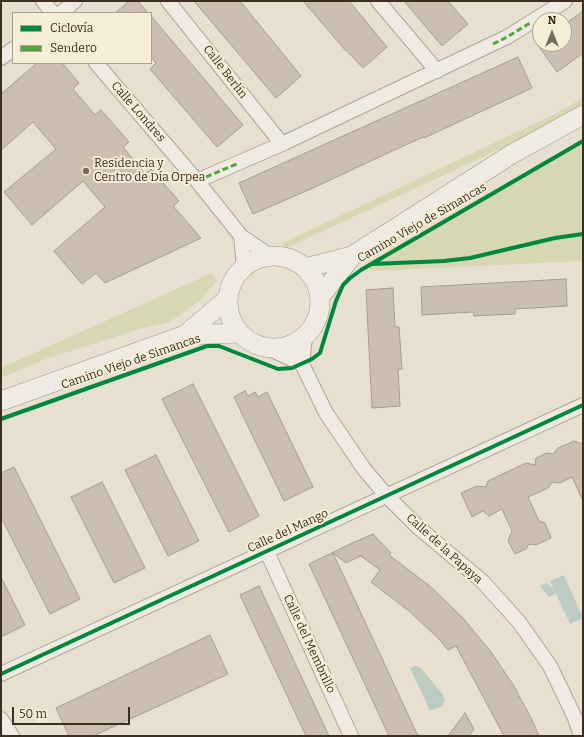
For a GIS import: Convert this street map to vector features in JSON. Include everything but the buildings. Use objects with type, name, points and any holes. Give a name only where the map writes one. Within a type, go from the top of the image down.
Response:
[{"type":"main road","name":"Camino Viejo de Simancas","points":[[305,268],[352,256],[512,154],[583,115]]},
{"type":"main road","points":[[270,256],[283,256],[297,262],[305,268],[312,275],[317,285],[320,297],[321,309],[313,329],[295,344],[285,348],[270,349],[255,345],[239,334],[233,323],[227,299],[229,289],[234,279],[244,267],[256,259],[270,256]]},
{"type":"main road","name":"Camino Viejo de Simancas","points":[[320,297],[352,256]]},
{"type":"main road","name":"Camino Viejo de Simancas","points":[[1,401],[185,334],[227,299]]},
{"type":"main road","name":"Camino Viejo de Simancas","points":[[185,334],[239,334]]},
{"type":"street","points":[[43,1],[52,12]]},
{"type":"street","points":[[62,12],[75,1]]},
{"type":"street","name":"Calle Berlín","points":[[168,1],[282,144]]},
{"type":"street","points":[[378,1],[437,71]]},
{"type":"street","points":[[206,177],[282,144],[493,44],[565,1]]},
{"type":"street","points":[[1,58],[12,50]]},
{"type":"street","name":"Calle Londres","points":[[97,64],[197,181],[241,236],[270,256]]},
{"type":"street","points":[[241,236],[244,267]]},
{"type":"street","points":[[270,349],[302,364],[305,337]]},
{"type":"street","name":"Calle de la Papaya","points":[[302,364],[326,413],[364,469],[386,496],[419,528],[482,581],[519,622],[550,666],[575,718],[581,736]]},
{"type":"street","name":"Calle del Mango","points":[[1,674],[583,405]]},
{"type":"street","name":"Calle del Membrillo","points":[[267,552],[351,736]]},
{"type":"street","points":[[1,720],[12,736]]},
{"type":"green space","points":[[583,98],[583,105],[509,145],[286,248],[281,244],[557,113]]},
{"type":"green space","points":[[583,139],[583,261],[371,271],[367,263]]},
{"type":"green space","points":[[212,273],[216,281],[201,300],[170,322],[136,330],[43,360],[1,378],[1,368]]},
{"type":"shaded area","points":[[564,575],[583,618],[570,624],[556,594],[549,597],[540,586],[547,583],[552,588],[553,587],[550,581]]},
{"type":"shaded area","points":[[416,666],[420,667],[443,695],[445,701],[442,706],[430,711],[410,668]]},
{"type":"marked path","points":[[493,44],[530,23]]},
{"type":"marked path","points":[[206,177],[239,163]]},
{"type":"cycle path","points":[[1,419],[207,346],[219,346],[278,369],[292,368],[312,359],[320,353],[336,301],[343,285],[350,278],[361,270],[583,141]]},
{"type":"cycle path","points":[[372,264],[444,261],[470,258],[555,238],[583,234]]},
{"type":"cycle path","points":[[1,674],[583,405]]},
{"type":"place","name":"Residencia y Centro de Día Orpea","points":[[86,171]]}]
